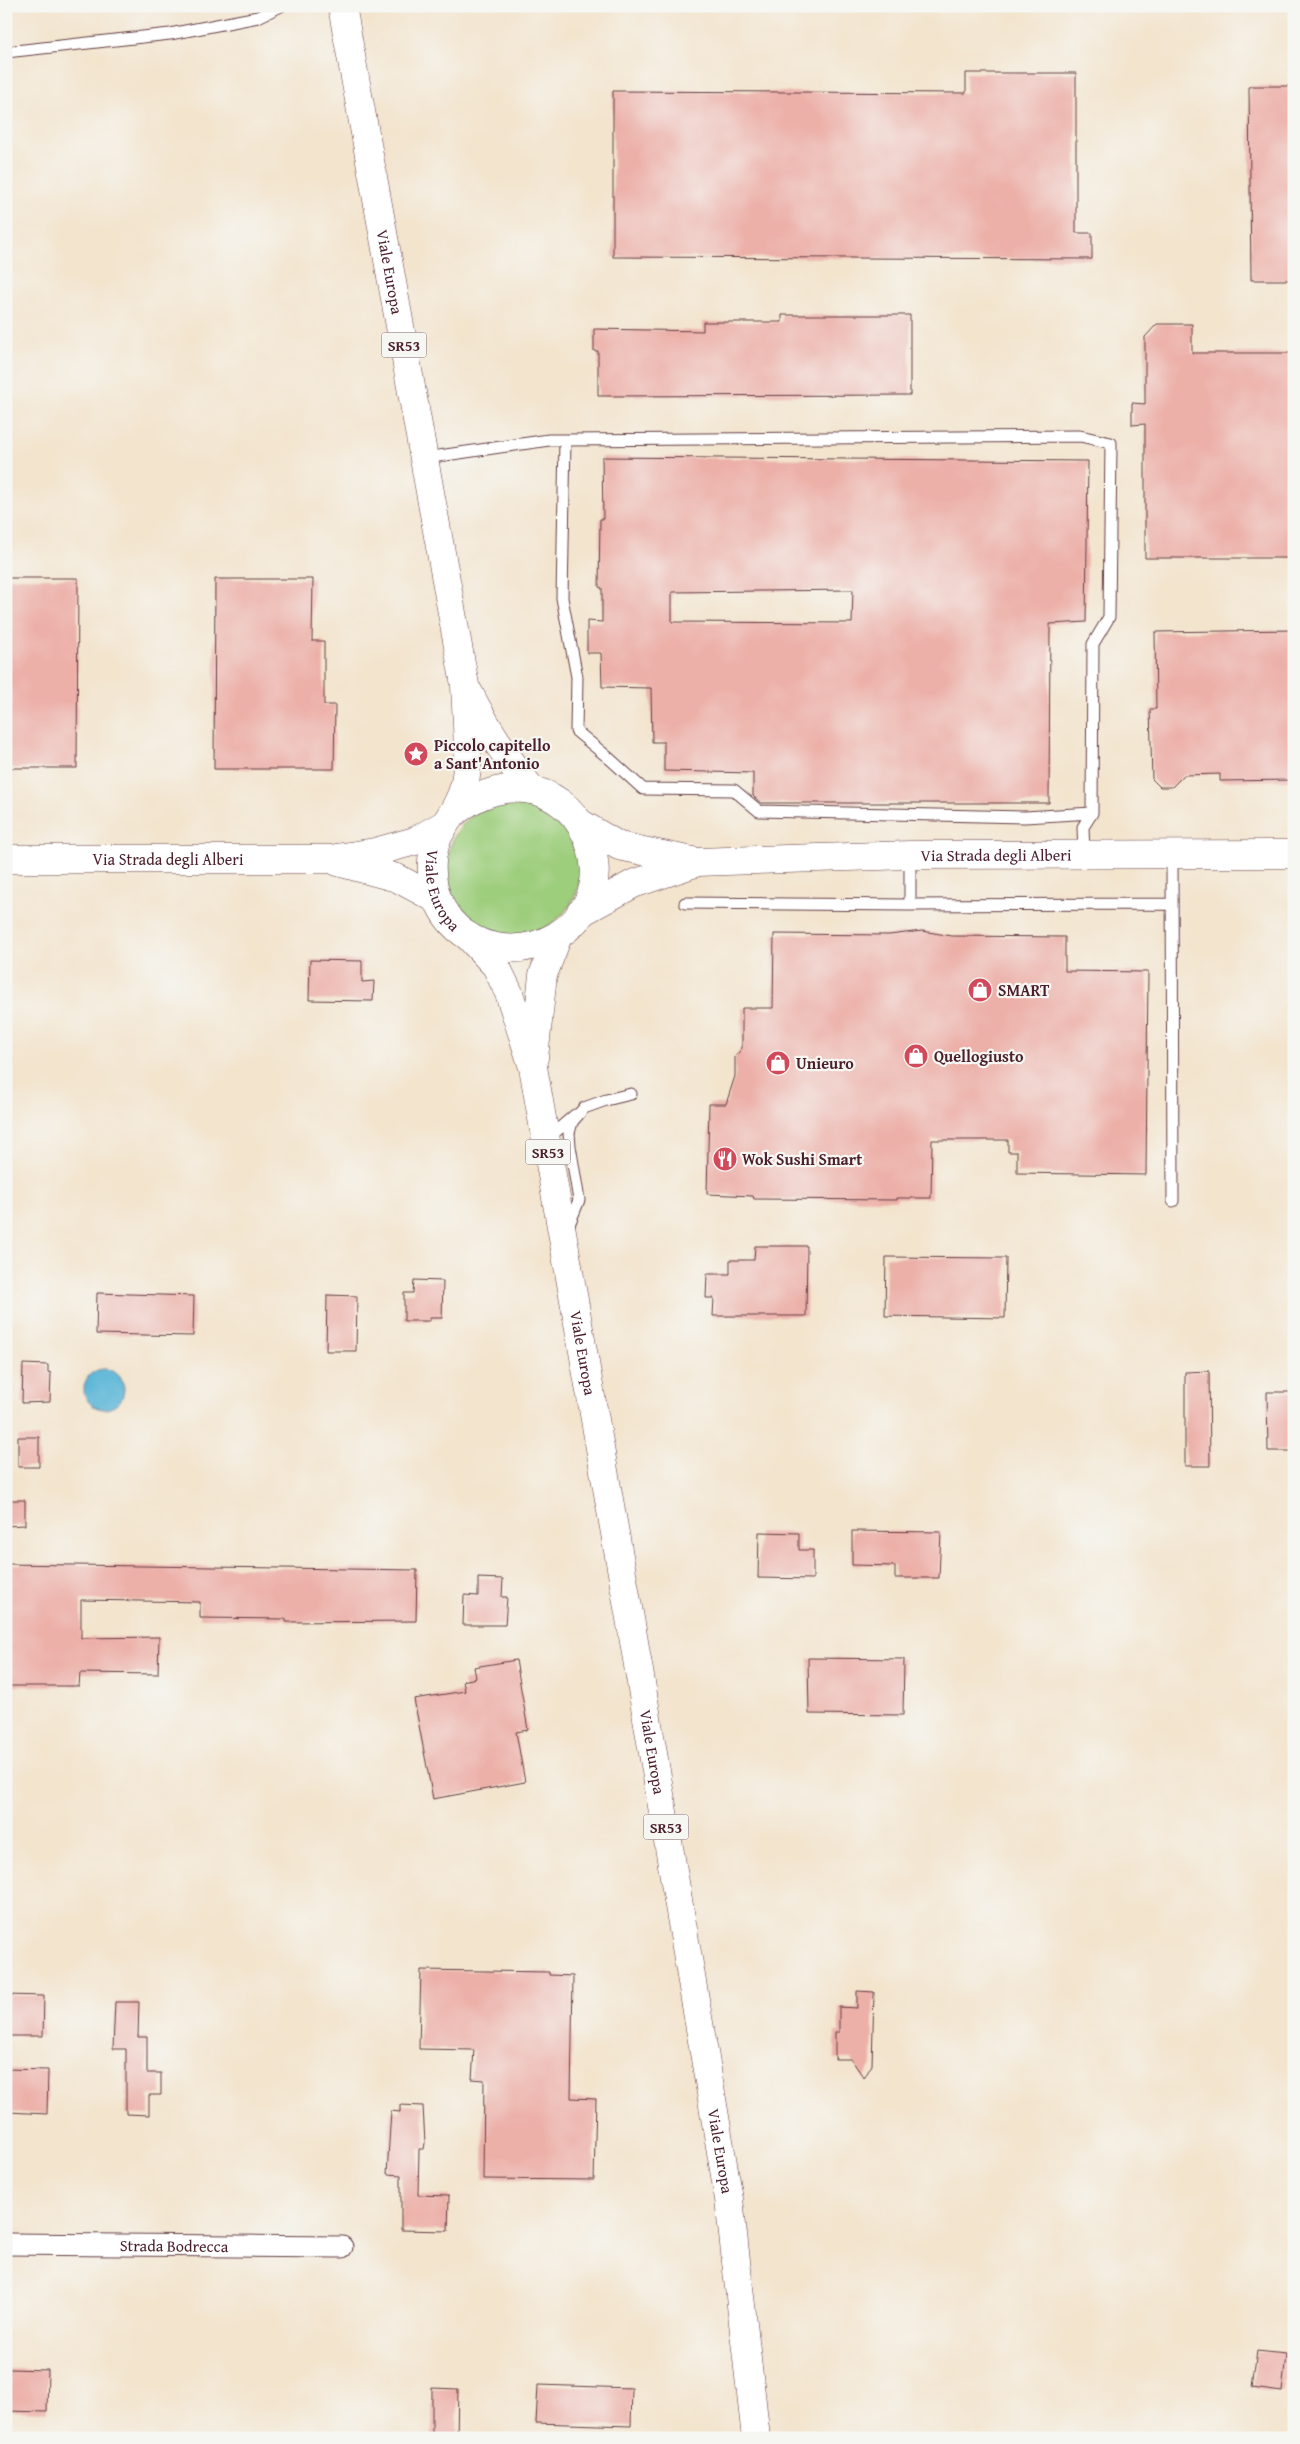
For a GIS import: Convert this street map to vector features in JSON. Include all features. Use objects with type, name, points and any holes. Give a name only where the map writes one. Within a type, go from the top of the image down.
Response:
[{"type":"main road","name":"Viale Europa","points":[[342,6],[465,685],[467,737],[464,786],[450,818],[438,838],[433,861],[434,885],[438,900],[456,926],[496,966],[509,994],[533,1067],[564,1236],[729,2199],[756,2438]]},
{"type":"main road","name":"Viale Europa","points":[[465,685],[486,728],[506,759],[532,790]]},
{"type":"main road","name":"Viale Europa","points":[[450,818],[482,794],[497,789],[532,790],[557,801],[580,823],[588,837],[594,868],[588,899],[580,913],[558,936],[543,975],[533,1067]]},
{"type":"main road","name":"Via Strada degli Alberi","points":[[6,859],[330,859],[375,852],[414,841],[450,818]]},
{"type":"main road","name":"Via Strada degli Alberi","points":[[580,823],[619,846],[697,862],[910,855],[1294,854]]},
{"type":"main road","name":"Via Strada degli Alberi","points":[[330,859],[397,878],[438,900]]},
{"type":"main road","name":"Via Strada degli Alberi","points":[[580,913],[633,884],[697,862]]},
{"type":"main road","name":"Viale Europa","points":[[468,936],[497,948],[513,950],[529,948],[558,936]]},
{"type":"street","name":"Strada Bodrecca","points":[[6,2244],[342,2247]]},
{"type":"lane","points":[[6,52],[170,34],[258,17],[281,6]]},
{"type":"lane","points":[[425,458],[549,440],[1080,436],[1111,443],[1109,617],[1093,644],[1092,813],[1083,827],[1084,854]]},
{"type":"lane","points":[[565,440],[562,598],[577,677],[576,732],[643,789],[734,790],[759,811],[1025,817],[1092,813]]},
{"type":"lane","points":[[910,855],[910,905]]},
{"type":"lane","points":[[1172,855],[1173,1201]]},
{"type":"lane","points":[[685,903],[910,905],[1172,904]]},
{"type":"lane","points":[[546,1140],[597,1098],[613,1090],[631,1094],[606,1100],[584,1108],[572,1122],[569,1133],[570,1146],[579,1200],[564,1236]]},
{"type":"green space","points":[[514,801],[539,807],[561,821],[575,843],[581,868],[575,893],[561,915],[539,929],[514,935],[489,929],[467,915],[453,893],[447,868],[453,843],[467,821],[489,807]]},
{"type":"water","points":[[108,1369],[115,1372],[121,1378],[124,1389],[123,1397],[115,1406],[108,1409],[100,1409],[93,1406],[85,1397],[84,1385],[87,1378],[96,1370]]},
{"type":"building","points":[[966,73],[1076,73],[1076,233],[1092,233],[1092,259],[613,257],[613,91],[966,93]]},
{"type":"building","points":[[1249,86],[1294,86],[1294,280],[1251,280]]},
{"type":"building","points":[[782,315],[910,315],[910,395],[598,396],[598,351],[594,351],[594,329],[703,331],[703,322],[782,322]]},
{"type":"building","points":[[1157,324],[1192,324],[1192,353],[1294,353],[1294,558],[1145,558],[1145,424],[1132,425],[1132,403],[1145,404],[1145,337]]},
{"type":"building","points":[[602,457],[1088,461],[1086,622],[1050,624],[1049,803],[761,803],[753,796],[753,773],[664,771],[664,742],[652,742],[651,688],[602,687],[601,653],[587,653],[587,621],[602,622],[602,588],[599,587],[600,519],[603,519]],"holes":[[[853,590],[852,623],[672,622],[672,592]]]},
{"type":"building","points":[[6,578],[78,578],[77,768],[6,768]]},
{"type":"building","points":[[215,579],[313,579],[312,641],[324,641],[324,705],[335,705],[334,769],[214,769]]},
{"type":"building","points":[[1294,630],[1294,780],[1220,781],[1220,774],[1184,775],[1172,787],[1160,787],[1152,779],[1150,709],[1156,709],[1155,632]]},
{"type":"building","points":[[922,931],[952,936],[1065,937],[1065,971],[1148,972],[1146,1175],[1017,1173],[1017,1152],[1008,1152],[1008,1140],[932,1140],[931,1198],[897,1198],[897,1200],[754,1199],[753,1196],[707,1194],[709,1104],[726,1104],[735,1076],[735,1057],[742,1048],[742,1008],[773,1008],[774,934],[889,935]]},
{"type":"building","points":[[310,960],[362,961],[362,982],[374,981],[373,1001],[309,1000]]},
{"type":"building","points":[[755,1246],[807,1246],[806,1316],[713,1316],[714,1298],[706,1298],[707,1274],[730,1274],[730,1260],[754,1260]]},
{"type":"building","points":[[886,1257],[1006,1258],[1005,1318],[885,1316]]},
{"type":"building","points":[[414,1280],[443,1281],[442,1318],[430,1318],[430,1321],[404,1321],[404,1293],[413,1293]]},
{"type":"building","points":[[97,1293],[194,1296],[193,1336],[96,1334]]},
{"type":"building","points":[[327,1295],[357,1296],[356,1351],[326,1351]]},
{"type":"building","points":[[23,1364],[48,1365],[48,1372],[51,1373],[50,1402],[22,1403]]},
{"type":"building","points":[[1209,1371],[1210,1466],[1185,1466],[1185,1372]]},
{"type":"building","points":[[1267,1392],[1294,1392],[1294,1451],[1268,1451]]},
{"type":"building","points":[[18,1437],[39,1437],[39,1467],[18,1467]]},
{"type":"building","points":[[6,1500],[25,1500],[25,1525],[6,1526]]},
{"type":"building","points":[[852,1531],[941,1532],[939,1578],[895,1578],[895,1566],[852,1565]]},
{"type":"building","points":[[759,1532],[799,1533],[799,1550],[813,1550],[813,1579],[758,1578]]},
{"type":"building","points":[[6,1564],[417,1570],[416,1621],[286,1622],[286,1619],[200,1618],[200,1602],[81,1600],[81,1638],[159,1637],[158,1674],[80,1673],[79,1686],[6,1686]]},
{"type":"building","points":[[478,1578],[503,1579],[502,1597],[507,1597],[505,1625],[463,1625],[464,1595],[478,1596]]},
{"type":"building","points":[[808,1658],[904,1659],[903,1715],[809,1714]]},
{"type":"building","points":[[516,1660],[528,1730],[516,1732],[525,1782],[433,1799],[414,1699],[465,1691],[463,1681],[476,1678],[474,1667]]},
{"type":"building","points":[[421,1970],[549,1972],[549,1975],[573,1976],[571,2098],[596,2099],[594,2180],[483,2179],[484,2080],[472,2079],[474,2050],[419,2049]]},
{"type":"building","points":[[857,1991],[874,1992],[872,2065],[864,2078],[851,2059],[835,2059],[835,2032],[839,2032],[839,2007],[857,2008]]},
{"type":"building","points":[[6,1995],[44,1996],[43,2036],[6,2036]]},
{"type":"building","points":[[115,2002],[139,2002],[138,2037],[147,2037],[147,2073],[161,2073],[161,2095],[149,2095],[149,2115],[126,2114],[126,2049],[113,2049]]},
{"type":"building","points":[[6,2069],[48,2070],[47,2114],[8,2112],[10,2088],[6,2088]]},
{"type":"building","points":[[400,2105],[423,2106],[425,2143],[424,2149],[419,2149],[418,2195],[449,2196],[448,2231],[401,2230],[401,2175],[387,2174],[391,2111],[400,2112]]},
{"type":"building","points":[[1257,2351],[1286,2354],[1282,2392],[1252,2388]]},
{"type":"building","points":[[9,2369],[48,2370],[47,2412],[6,2411]]},
{"type":"building","points":[[538,2385],[632,2388],[631,2426],[536,2423]]},
{"type":"building","points":[[432,2388],[458,2389],[457,2438],[432,2438]]},
{"type":"place","name":"Piccolo capitello a Sant'Antonio","points":[[416,754]]},
{"type":"place","name":"SMART","points":[[980,990]]},
{"type":"place","name":"Quellogiusto","points":[[916,1056]]},
{"type":"place","name":"Unieuro","points":[[778,1063]]},
{"type":"place","name":"Wok Sushi Smart","points":[[725,1159]]}]
